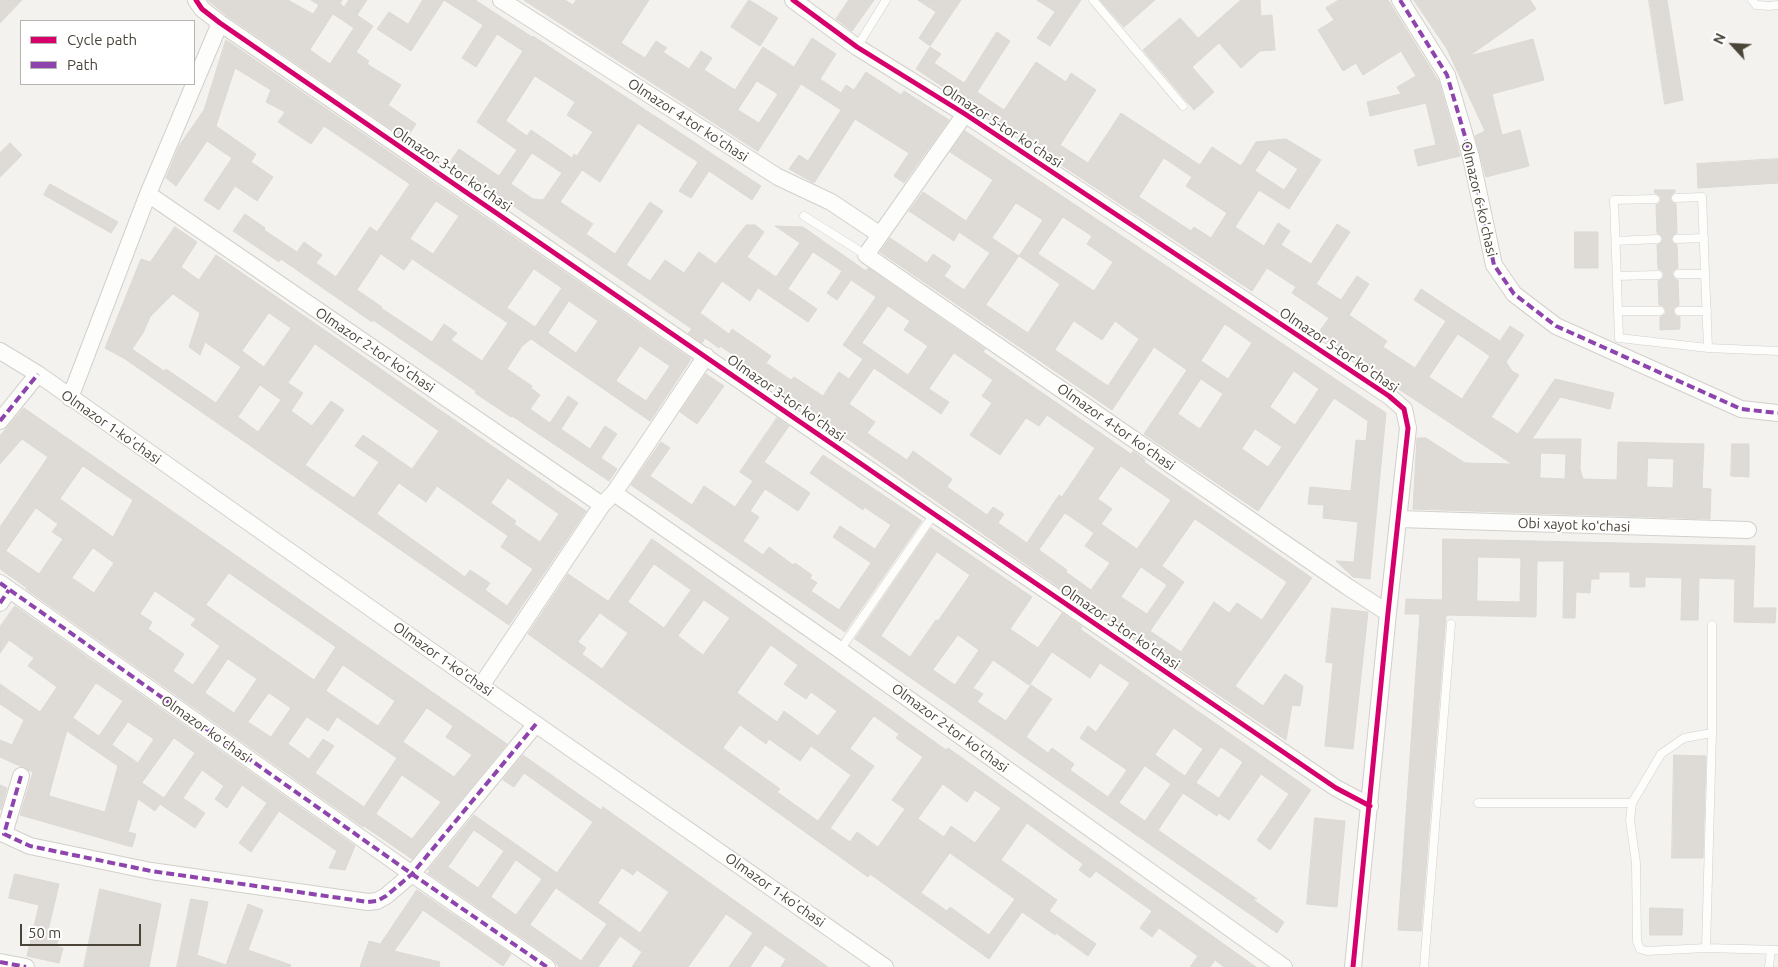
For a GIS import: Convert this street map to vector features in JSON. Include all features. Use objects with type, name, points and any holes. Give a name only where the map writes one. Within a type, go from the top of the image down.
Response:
[{"type":"street","name":"Olmazor 3-tor ko'chasi","points":[[196,0],[202,9],[220,23],[934,514],[1336,788],[1370,806]]},
{"type":"street","name":"Olmazor 4-tor ko'chasi","points":[[501,0],[778,177],[831,202],[879,234]]},
{"type":"street","name":"Olmazor 5-tor ko'chasi","points":[[793,0],[857,46],[965,114],[1390,396],[1404,410],[1408,428],[1353,967]]},
{"type":"street","name":"Olmazor 6-ko'chasi","points":[[1400,0],[1448,75],[1471,157],[1494,265],[1514,294],[1556,326],[1741,410],[1778,414]]},
{"type":"street","points":[[195,82],[220,23]]},
{"type":"street","points":[[70,398],[148,194],[194,85]]},
{"type":"street","points":[[866,255],[965,114]]},
{"type":"street","name":"Olmazor 2-tor ko'chasi","points":[[148,194],[608,499],[840,650],[1284,967]]},
{"type":"street","name":"Olmazor 4-tor ko'chasi","points":[[866,255],[1340,582],[1388,613]]},
{"type":"street","name":"Olmazor 1-ko'chasi","points":[[0,351],[38,374],[481,686],[885,967]]},
{"type":"street","points":[[481,686],[706,356]]},
{"type":"street","points":[[0,421],[38,374]]},
{"type":"street","name":"Obi xayot koʻchasi","points":[[1399,520],[1748,530]]},
{"type":"street","name":"Olmazor koʻchasi","points":[[3,592],[547,967]]},
{"type":"street","points":[[22,776],[4,834],[30,846],[152,871],[368,902],[377,901],[386,896],[412,874],[536,724]]},
{"type":"street","points":[[0,962],[26,967]]},
{"type":"lane","points":[[857,46],[886,0]]},
{"type":"lane","points":[[1093,0],[1183,106]]},
{"type":"lane","points":[[1752,0],[1756,5],[1778,5]]},
{"type":"lane","points":[[1676,198],[1702,197],[1708,348]]},
{"type":"lane","points":[[1656,199],[1614,200],[1619,338],[1708,348],[1778,351]]},
{"type":"lane","points":[[804,216],[866,255]]},
{"type":"lane","points":[[1677,239],[1704,238]]},
{"type":"lane","points":[[1616,241],[1657,240]]},
{"type":"lane","points":[[1678,274],[1705,274]]},
{"type":"lane","points":[[1617,276],[1658,275]]},
{"type":"lane","points":[[1618,311],[1660,311]]},
{"type":"lane","points":[[1679,311],[1707,311]]},
{"type":"lane","points":[[840,650],[934,514]]},
{"type":"lane","points":[[1424,967],[1451,624]]},
{"type":"lane","points":[[1706,948],[1712,733],[1712,625]]},
{"type":"lane","points":[[1712,733],[1684,738],[1661,754],[1632,803],[1630,820],[1636,863],[1637,941],[1640,949],[1647,951],[1706,948],[1774,950],[1769,967]]},
{"type":"lane","points":[[1478,803],[1632,803]]},
{"type":"building","points":[[0,0],[22,0],[0,23]]},
{"type":"building","points":[[208,0],[288,0],[313,14],[319,5],[311,0],[342,0],[340,4],[344,7],[349,0],[367,0],[357,15],[373,26],[356,52],[369,61],[367,64],[401,85],[388,105],[416,124],[406,139],[226,15]],"holes":[[[333,14],[354,28],[330,64],[310,50]]]},
{"type":"building","points":[[423,0],[444,0],[411,51],[377,29],[389,12],[408,24]]},
{"type":"building","points":[[444,0],[475,0],[761,186],[752,200],[709,171],[691,198],[679,191],[698,162],[638,123],[600,182],[582,170],[560,202],[593,224],[586,234],[615,254],[650,202],[663,211],[626,265],[650,281],[665,260],[684,273],[699,252],[716,264],[746,225],[755,225],[764,232],[747,257],[776,277],[800,243],[775,226],[803,227],[866,271],[868,268],[985,349],[983,352],[1131,454],[1133,451],[1145,460],[1144,462],[1312,578],[1235,686],[1263,706],[1285,674],[1303,686],[1300,706],[1292,705],[1286,740],[1073,597],[802,407],[800,410],[789,402],[790,399],[742,366],[744,362],[705,338],[702,343],[688,333],[692,329],[450,162],[459,149],[499,176],[517,150],[477,122],[523,51],[497,34],[476,67],[462,58],[483,25]],"holes":[[[535,76],[575,102],[567,115],[593,132],[577,156],[574,154],[572,158],[531,130],[527,136],[506,121]],[[532,153],[562,173],[543,200],[533,199],[511,184]],[[813,252],[842,271],[827,293],[837,300],[851,280],[876,297],[843,345],[863,359],[849,379],[839,372],[823,396],[794,377],[791,380],[766,363],[771,356],[732,329],[729,334],[700,313],[722,281],[750,301],[758,288],[808,322],[817,309],[788,289]],[[888,306],[910,321],[904,330],[928,346],[908,375],[862,343]],[[954,353],[993,380],[982,396],[992,403],[970,435],[1000,455],[1026,418],[1039,426],[1047,415],[1095,448],[1062,497],[1059,495],[1027,543],[998,523],[1004,514],[993,507],[987,515],[947,487],[952,479],[913,451],[907,460],[867,433],[875,422],[849,404],[874,368],[941,414],[949,402],[929,389]],[[1121,466],[1171,500],[1137,549],[1101,524],[1112,509],[1098,499]],[[1065,513],[1094,533],[1085,546],[1110,563],[1091,590],[1066,572],[1067,570],[1039,550]],[[1195,519],[1287,582],[1262,620],[1237,603],[1229,613],[1214,602],[1181,652],[1150,631],[1184,582],[1162,566]],[[1141,567],[1167,585],[1147,614],[1121,597]]]},
{"type":"building","points":[[524,0],[565,0],[573,5],[576,0],[649,0],[621,43],[645,58],[656,41],[667,48],[663,52],[689,69],[701,51],[712,58],[704,70],[735,90],[763,47],[794,67],[812,38],[836,54],[820,79],[841,93],[846,85],[854,90],[866,72],[901,95],[904,91],[949,120],[904,183],[894,176],[909,153],[855,119],[814,183],[789,169],[799,155],[808,161],[841,110],[801,84],[758,151]],"holes":[[[757,81],[778,94],[759,123],[738,110]]]},
{"type":"building","points":[[749,0],[778,18],[760,46],[731,27]]},
{"type":"building","points":[[849,0],[874,0],[852,31],[836,19]]},
{"type":"building","points":[[918,0],[961,0],[930,46],[919,38],[936,12]]},
{"type":"building","points":[[1037,0],[1081,0],[1050,46],[1037,38],[1055,12]]},
{"type":"building","points":[[1100,0],[1155,0],[1124,27]]},
{"type":"building","points":[[1241,0],[1260,0],[1261,16],[1272,15],[1275,50],[1260,51],[1241,68],[1219,43],[1192,67],[1214,92],[1194,110],[1143,50],[1180,18],[1198,38]]},
{"type":"building","points":[[1339,0],[1388,0],[1439,82],[1460,156],[1418,166],[1414,150],[1436,145],[1426,103],[1370,116],[1367,102],[1401,94],[1397,87],[1416,76],[1401,51],[1363,75],[1356,63],[1343,71],[1318,30],[1334,20],[1326,8]]},
{"type":"building","points":[[1414,0],[1530,0],[1536,9],[1469,56],[1533,39],[1544,80],[1492,94],[1502,135],[1520,130],[1529,166],[1486,177],[1475,136],[1485,131],[1447,49]]},
{"type":"building","points":[[1649,0],[1667,0],[1683,100],[1665,104]]},
{"type":"building","points":[[997,32],[1010,41],[977,92],[1004,110],[1036,62],[1066,82],[1071,73],[1096,90],[1060,145],[1088,163],[1121,113],[1200,165],[1212,147],[1241,166],[1256,142],[1286,139],[1321,160],[1289,209],[1259,190],[1235,227],[1264,246],[1278,223],[1290,231],[1281,245],[1311,264],[1337,224],[1350,232],[1316,284],[1341,300],[1357,276],[1369,284],[1349,315],[1387,341],[1383,347],[1415,368],[1446,321],[1414,300],[1421,289],[1500,341],[1510,326],[1524,335],[1506,362],[1512,371],[1519,375],[1491,417],[1518,434],[1555,379],[1614,393],[1610,409],[1560,397],[1532,439],[1581,439],[1580,469],[1583,479],[1617,480],[1618,442],[1704,444],[1702,488],[1711,489],[1710,519],[1413,509],[1417,438],[1426,438],[1465,463],[1512,464],[1317,335],[1329,318],[1292,293],[1296,287],[1267,268],[1252,291],[916,69],[930,47],[941,54],[934,63],[964,83]],"holes":[[[1269,150],[1298,169],[1284,190],[1255,171]],[[1164,158],[1192,177],[1186,186],[1227,213],[1211,238],[1194,227],[1191,231],[1139,197]],[[1458,334],[1490,356],[1462,399],[1429,377]],[[1541,453],[1566,454],[1565,479],[1540,478]],[[1648,458],[1674,459],[1673,488],[1647,487]]]},
{"type":"building","points":[[226,40],[691,359],[650,421],[531,339],[522,346],[507,369],[532,386],[531,388],[540,395],[530,409],[550,423],[568,396],[578,403],[561,429],[590,449],[605,426],[617,434],[601,458],[617,469],[609,481],[475,393],[476,391],[373,320],[372,322],[281,259],[279,262],[233,231],[245,214],[265,228],[264,230],[297,252],[304,242],[322,255],[316,263],[336,277],[370,227],[377,232],[410,184],[324,126],[311,144],[278,122],[285,112],[266,102],[271,90],[235,68],[216,126],[256,154],[251,162],[273,177],[257,201],[235,186],[219,210],[204,200],[232,158],[207,141],[176,186],[166,178],[179,146],[204,110]],"holes":[[[436,201],[459,216],[433,254],[410,239]],[[381,254],[404,270],[412,259],[508,323],[482,361],[451,340],[457,333],[444,324],[432,342],[357,290]],[[534,269],[562,288],[535,327],[507,308]],[[569,301],[598,321],[576,353],[548,333]],[[640,346],[670,366],[646,401],[616,381]]]},
{"type":"building","points":[[965,131],[1386,413],[1370,579],[1353,577],[1336,561],[1354,562],[1358,522],[1323,518],[1324,505],[1308,504],[1310,487],[1351,491],[1356,440],[1366,441],[1368,421],[1334,398],[1258,511],[1144,434],[1187,370],[1154,347],[1112,410],[880,252],[890,238],[927,263],[933,254],[951,266],[944,276],[964,290],[990,253],[959,232],[954,241],[909,211],[923,192],[966,221],[993,180],[950,152]],"holes":[[[1016,203],[1043,220],[1019,256],[992,238]],[[1063,217],[1092,236],[1087,244],[1113,262],[1094,291],[1038,254]],[[1019,256],[1060,284],[1028,333],[986,305]],[[1074,321],[1102,340],[1115,321],[1139,339],[1108,386],[1055,350]],[[1225,324],[1252,343],[1228,379],[1201,361]],[[1294,371],[1319,389],[1295,425],[1270,407]],[[1201,379],[1223,394],[1200,429],[1178,414]],[[1255,429],[1282,447],[1268,467],[1242,449]]]},
{"type":"building","points":[[10,143],[22,155],[0,177],[0,153]]},
{"type":"building","points":[[1778,159],[1778,183],[1698,188],[1697,164]]},
{"type":"building","points":[[50,184],[118,222],[111,233],[44,195]]},
{"type":"building","points":[[1655,190],[1675,190],[1670,198],[1676,204],[1677,233],[1671,239],[1677,245],[1678,268],[1672,274],[1678,280],[1679,305],[1673,311],[1676,316],[1680,317],[1680,329],[1660,330],[1660,317],[1666,311],[1663,306],[1659,305],[1658,281],[1663,278],[1664,274],[1658,269],[1657,245],[1663,239],[1657,233],[1656,205],[1660,202],[1661,198],[1655,193]]},
{"type":"building","points":[[175,227],[197,242],[181,267],[199,280],[216,255],[586,511],[509,625],[125,359],[105,348],[141,259],[150,262]],"holes":[[[173,294],[200,313],[189,347],[200,355],[205,342],[241,367],[216,403],[166,369],[164,371],[132,349],[143,333],[150,317]],[[269,313],[291,328],[264,367],[242,351]],[[315,344],[439,431],[412,469],[363,435],[355,446],[379,462],[354,498],[305,465],[344,410],[331,401],[312,426],[291,411],[303,393],[288,383]],[[260,385],[281,400],[258,432],[238,417]],[[508,478],[559,514],[540,542],[514,524],[516,521],[491,503]],[[399,483],[426,502],[437,486],[508,536],[501,547],[533,569],[507,606],[485,590],[490,583],[470,570],[465,577],[377,514]]]},
{"type":"building","points":[[1575,232],[1598,232],[1598,268],[1575,268]]},
{"type":"building","points":[[706,374],[724,386],[697,424],[680,412]]},
{"type":"building","points":[[24,408],[507,744],[412,859],[363,827],[0,569],[0,527],[48,457],[22,439],[0,464],[0,436]],"holes":[[[83,466],[133,500],[113,537],[60,499]],[[36,508],[58,524],[52,532],[63,539],[39,574],[6,551]],[[93,548],[114,563],[94,593],[72,578]],[[229,573],[336,647],[314,680],[206,605]],[[155,591],[196,619],[191,625],[220,646],[193,685],[173,671],[184,654],[148,629],[152,622],[140,614]],[[228,659],[257,679],[234,713],[205,693]],[[343,665],[395,701],[378,726],[326,691]],[[269,693],[291,708],[271,737],[248,722]],[[427,708],[453,726],[446,737],[472,755],[454,777],[403,742]],[[307,717],[328,731],[337,717],[397,758],[364,807],[315,773],[334,746],[323,739],[309,759],[288,744]],[[402,775],[441,802],[412,839],[376,814]]]},
{"type":"building","points":[[777,418],[789,426],[764,462],[810,493],[798,511],[765,489],[750,511],[759,517],[743,541],[763,555],[769,547],[793,565],[795,563],[812,575],[810,578],[817,583],[811,591],[839,610],[871,563],[833,537],[840,526],[875,549],[891,525],[864,507],[863,510],[810,473],[823,455],[922,521],[845,632],[631,485],[661,442],[670,448],[650,476],[692,505],[704,486],[735,507],[753,481],[740,472]]},
{"type":"building","points":[[1732,444],[1749,444],[1749,477],[1731,476]]},
{"type":"building","points":[[931,528],[1032,597],[1010,629],[1038,648],[1062,613],[1082,627],[1080,629],[1311,790],[1270,850],[1257,840],[1289,794],[1261,774],[1229,820],[1219,813],[1217,816],[1183,793],[1158,830],[1257,899],[1251,898],[1284,922],[1277,933],[855,639]],"holes":[[[937,552],[970,575],[910,657],[881,636]],[[958,635],[979,650],[955,685],[933,670]],[[1052,652],[1090,678],[1100,663],[1130,683],[1096,732],[1088,726],[1080,738],[1127,770],[1108,797],[1070,770],[1074,764],[1052,748],[1048,753],[1026,737],[1052,699],[1031,685],[1006,721],[977,702],[983,694],[973,688],[993,660],[1029,685]],[[1174,728],[1203,749],[1185,776],[1155,755]],[[1221,747],[1243,762],[1219,798],[1196,783]],[[1145,766],[1171,784],[1145,821],[1119,803]]]},
{"type":"building","points":[[652,539],[946,750],[948,748],[1256,967],[1224,967],[1215,960],[1210,967],[1190,967],[1198,956],[1159,928],[1152,937],[1140,928],[1152,911],[1096,871],[1090,878],[1079,870],[1083,864],[1027,823],[1001,860],[1057,900],[1049,911],[1096,944],[1088,956],[1022,912],[989,959],[870,874],[868,877],[528,634],[568,574],[608,601]],"holes":[[[654,564],[691,590],[664,628],[628,602]],[[704,600],[730,618],[703,655],[678,636]],[[600,613],[628,633],[602,669],[582,654],[586,648],[578,642]],[[771,645],[798,665],[784,684],[806,699],[811,692],[837,711],[818,736],[784,711],[777,722],[737,693]],[[874,716],[899,734],[896,738],[923,757],[892,800],[905,809],[878,847],[857,832],[850,842],[830,828],[874,766],[850,749]],[[740,725],[766,744],[769,739],[800,761],[811,746],[851,775],[818,821],[777,792],[780,789],[723,748]],[[943,784],[967,802],[975,790],[1001,808],[975,843],[951,826],[944,837],[918,819]],[[950,853],[1015,899],[989,935],[950,907],[947,911],[921,893]]]},
{"type":"building","points":[[1443,539],[1755,546],[1753,608],[1776,608],[1775,623],[1734,622],[1735,579],[1699,578],[1698,620],[1681,620],[1682,578],[1645,577],[1645,587],[1630,587],[1630,572],[1599,572],[1599,579],[1591,579],[1590,593],[1576,592],[1575,618],[1563,618],[1564,561],[1537,561],[1536,617],[1446,615],[1421,931],[1398,930],[1420,614],[1405,614],[1406,599],[1442,600]],"holes":[[[1478,557],[1521,558],[1520,602],[1477,601]]]},
{"type":"building","points":[[15,606],[355,846],[345,870],[329,868],[337,851],[279,811],[251,852],[239,843],[267,803],[242,785],[227,808],[215,799],[224,786],[202,770],[183,798],[205,813],[195,828],[160,804],[155,811],[138,799],[128,832],[136,834],[132,847],[20,815],[33,772],[0,757],[0,740],[12,745],[24,720],[0,704],[0,684],[40,712],[57,687],[28,666],[34,658],[9,640],[0,653],[0,627]],"holes":[[[96,683],[123,701],[99,736],[73,718]],[[128,722],[154,739],[138,763],[112,745]],[[67,731],[118,766],[105,812],[49,796]],[[174,738],[195,753],[164,798],[142,783]]]},
{"type":"building","points":[[1332,608],[1368,612],[1353,749],[1325,746],[1333,663],[1326,662]]},
{"type":"building","points":[[523,755],[601,810],[603,807],[828,967],[781,967],[786,959],[765,945],[750,967],[729,967],[753,933],[726,914],[688,967],[632,967],[642,952],[620,936],[598,967],[559,967],[553,959],[428,873],[430,871],[428,870],[474,815],[557,873],[593,822],[524,773],[514,787],[503,780]],"holes":[[[474,830],[504,851],[478,888],[448,867]],[[516,860],[542,879],[516,915],[491,897]],[[622,868],[633,875],[637,870],[669,892],[640,933],[598,903]],[[556,888],[607,924],[581,961],[530,925]]]},
{"type":"building","points":[[1674,755],[1706,756],[1703,858],[1672,858]]},
{"type":"building","points":[[0,785],[7,788],[1,810],[0,809]]},
{"type":"building","points":[[1315,818],[1345,821],[1337,907],[1307,904]]},
{"type":"building","points":[[15,874],[59,884],[47,935],[59,938],[56,946],[63,948],[59,963],[27,956],[39,905],[9,898]]},
{"type":"building","points":[[100,889],[161,904],[149,967],[84,967]]},
{"type":"building","points":[[417,890],[511,954],[503,966],[423,910],[394,951],[440,962],[439,967],[360,967],[369,941],[380,944]]},
{"type":"building","points":[[191,899],[208,902],[197,955],[226,965],[248,904],[263,910],[248,950],[291,965],[290,967],[177,967]]},
{"type":"building","points":[[1650,908],[1683,909],[1682,935],[1650,935]]},
{"type":"marked path","points":[[1400,0],[1447,75],[1471,157],[1494,265],[1514,294],[1556,326],[1741,409],[1778,413]]},
{"type":"marked path","points":[[0,421],[38,374]]},
{"type":"marked path","points":[[0,583],[547,967]]},
{"type":"marked path","points":[[0,603],[9,590]]},
{"type":"marked path","points":[[21,776],[4,834],[30,846],[151,871],[368,902],[377,901],[386,896],[412,874],[536,724]]},
{"type":"marked path","points":[[0,962],[26,967]]},
{"type":"cycle path","points":[[196,0],[202,9],[220,23],[934,514],[1336,788],[1370,806]]},
{"type":"cycle path","points":[[793,0],[857,47],[965,114],[1389,396],[1404,409],[1408,428],[1353,967]]}]
